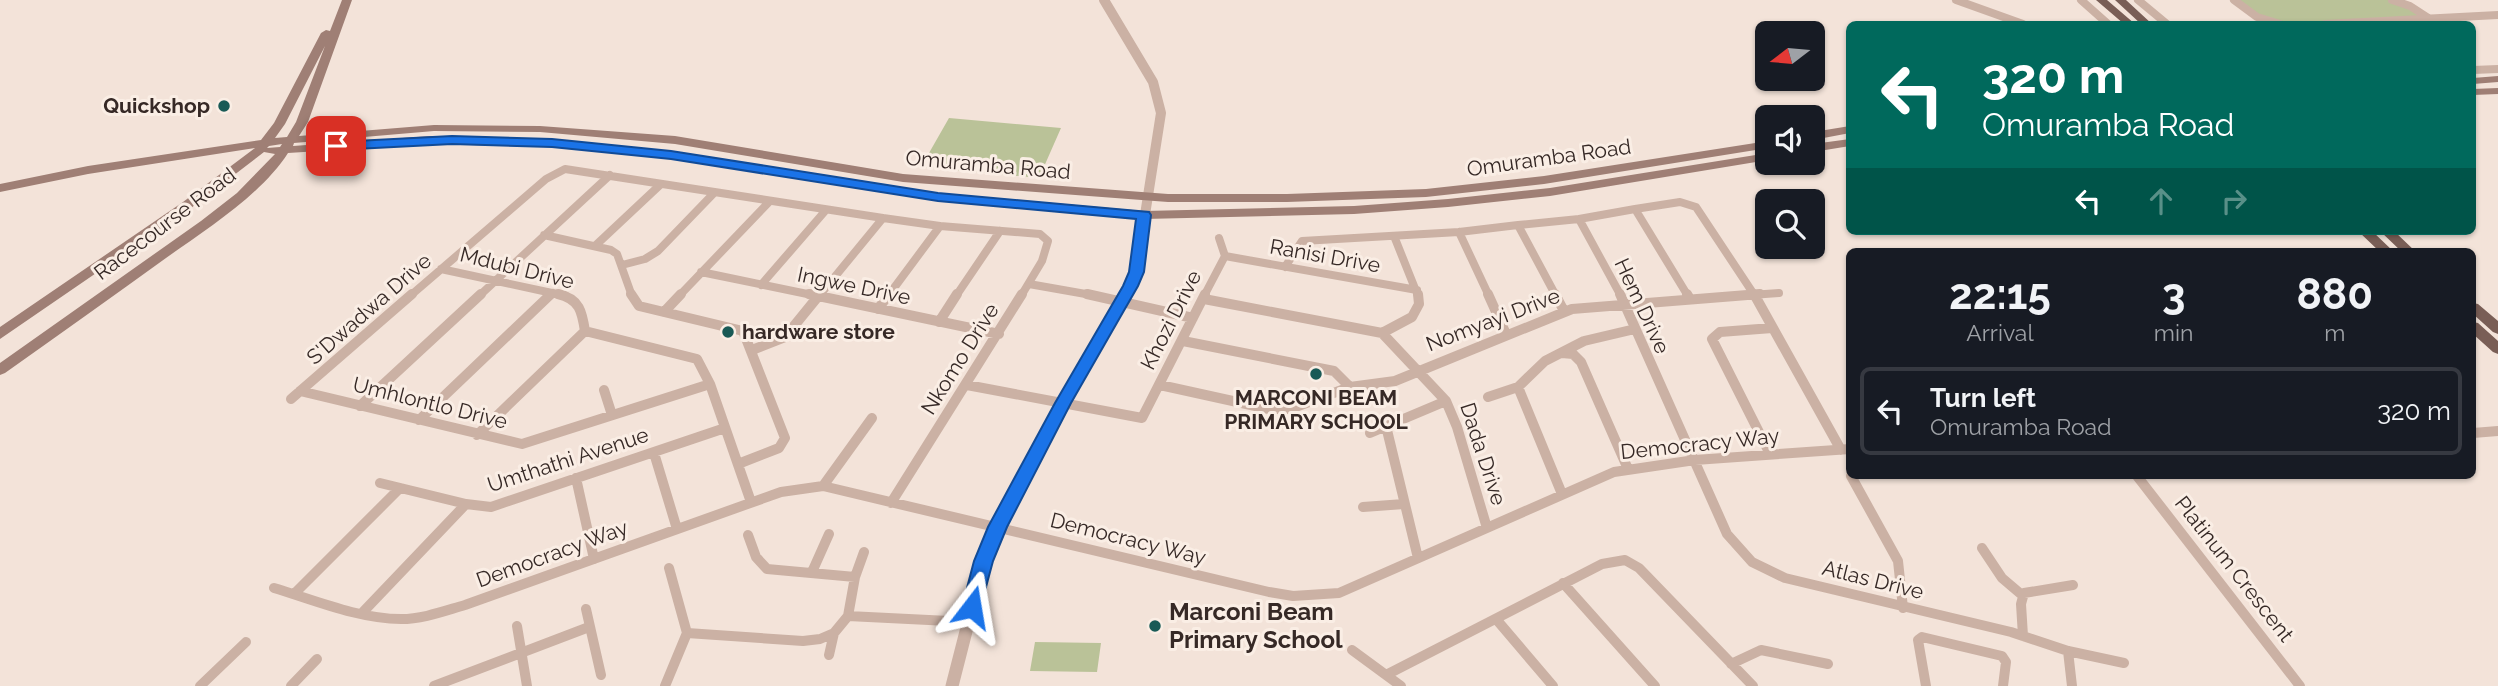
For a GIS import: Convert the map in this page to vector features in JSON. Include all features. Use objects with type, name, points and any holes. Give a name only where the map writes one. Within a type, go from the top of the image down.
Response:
[{"type":"main road","name":"Racecourse Road","points":[[0,370],[241,196],[289,144],[346,0]]},
{"type":"main road","name":"Racecourse Road","points":[[0,334],[187,205],[264,147],[346,0]]},
{"type":"main road","points":[[2101,0],[2126,21]]},
{"type":"main road","points":[[2120,0],[2144,21]]},
{"type":"main road","points":[[2476,80],[2498,79]]},
{"type":"main road","points":[[2476,92],[2498,91]]},
{"type":"main road","name":"Omuramba Road","points":[[0,188],[89,170],[205,153],[434,128],[576,132],[675,141],[903,178],[1146,197],[1287,198],[1426,193],[1544,180],[1755,146]]},
{"type":"main road","points":[[1825,134],[1846,130]]},
{"type":"main road","name":"Omuramba Road","points":[[289,144],[430,140],[552,143],[671,155],[938,197],[1144,215],[1354,210],[1493,199],[1755,158]]},
{"type":"main road","points":[[1825,146],[1846,143]]},
{"type":"main road","points":[[2369,235],[2383,248]]},
{"type":"main road","points":[[2391,235],[2405,248]]},
{"type":"main road","points":[[2476,310],[2498,329]]},
{"type":"main road","points":[[2476,329],[2498,349]]},
{"type":"street","points":[[952,686],[984,561],[998,527],[1063,403],[1123,301],[1136,272],[1146,197],[1161,122],[1160,102],[1150,75],[1104,0]]},
{"type":"street","points":[[1956,0],[2015,21]]},
{"type":"street","points":[[2081,0],[2105,21]]},
{"type":"street","points":[[2138,0],[2163,21]]},
{"type":"street","points":[[2234,0],[2257,17],[2270,21]]},
{"type":"street","points":[[2392,0],[2410,6],[2430,19]]},
{"type":"street","points":[[2388,21],[2498,15]]},
{"type":"street","points":[[2476,70],[2498,69]]},
{"type":"street","name":"S'Dwadwa Drive","points":[[291,399],[554,173],[565,169],[940,226],[1040,234]]},
{"type":"street","points":[[360,406],[610,175]]},
{"type":"street","points":[[596,245],[661,184]]},
{"type":"street","points":[[622,265],[652,255],[714,193]]},
{"type":"street","points":[[664,312],[769,202]]},
{"type":"street","points":[[1285,267],[1297,245],[1302,242],[1459,232],[1579,219],[1653,205],[1690,203],[1696,207],[1753,293],[1846,449]]},
{"type":"street","points":[[1634,209],[1690,299]]},
{"type":"street","points":[[761,285],[826,210]]},
{"type":"street","points":[[752,350],[785,337],[883,218]]},
{"type":"street","name":"Hem Drive","points":[[1579,219],[1624,303],[1695,460]]},
{"type":"street","points":[[1518,225],[1564,311]]},
{"type":"street","points":[[878,309],[940,226]]},
{"type":"street","points":[[939,322],[1000,231]]},
{"type":"street","points":[[1459,232],[1506,334]]},
{"type":"street","name":"Nkomo Drive","points":[[891,503],[999,334],[1042,261],[1048,242],[1040,234]]},
{"type":"street","points":[[544,235],[596,245],[617,254],[636,303],[664,312],[739,328],[747,334],[785,438],[779,448],[738,464]]},
{"type":"street","points":[[1204,299],[1382,333],[1412,317],[1419,304],[1417,290],[1394,236]]},
{"type":"street","name":"Khozi Drive","points":[[1063,403],[1141,418],[1225,256],[1219,238]]},
{"type":"street","name":"Ranisi Drive","points":[[1225,256],[1417,290]]},
{"type":"street","name":"Mdubi Drive","points":[[441,269],[553,293],[578,301],[585,331]]},
{"type":"street","name":"Ingwe Drive","points":[[701,272],[999,334]]},
{"type":"street","points":[[1029,284],[1123,301],[1193,318]]},
{"type":"street","points":[[419,420],[553,293]]},
{"type":"street","name":"Nomyayi Drive","points":[[1160,385],[1281,410],[1300,407],[1350,387],[1395,381],[1564,311],[1624,303],[1779,293]]},
{"type":"street","points":[[1770,454],[1712,339],[1720,332],[1772,328]]},
{"type":"street","points":[[1488,397],[1518,387],[1545,361],[1561,353],[1597,337],[1635,329]]},
{"type":"street","points":[[477,435],[585,331],[691,356],[700,363],[710,384],[751,502]]},
{"type":"street","name":"Dada Drive","points":[[1382,333],[1446,401],[1457,427],[1486,528]]},
{"type":"street","points":[[1183,341],[1334,371],[1350,387]]},
{"type":"street","points":[[1561,353],[1573,354],[1581,362],[1628,469]]},
{"type":"street","name":"Umhlontlo Drive","points":[[300,391],[511,443],[529,443],[710,384]]},
{"type":"street","points":[[967,385],[1063,403]]},
{"type":"street","points":[[1518,387],[1562,494]]},
{"type":"street","points":[[604,390],[612,415]]},
{"type":"street","points":[[1370,433],[1446,401]]},
{"type":"street","points":[[823,486],[872,418]]},
{"type":"street","points":[[1386,426],[1418,558]]},
{"type":"street","name":"Umthathi Avenue","points":[[380,483],[466,504],[491,507],[725,428]]},
{"type":"street","points":[[2476,433],[2498,431]]},
{"type":"street","name":"Democracy Way","points":[[274,588],[363,612],[399,619],[421,617],[465,605],[751,502],[791,489],[823,486],[1293,596],[1339,593],[1597,478],[1628,469],[1695,460],[1846,449]]},
{"type":"street","points":[[654,453],[677,529]]},
{"type":"street","name":"Atlas Drive","points":[[1695,460],[1727,534],[1738,551],[1764,572],[2124,663]]},
{"type":"street","points":[[576,478],[594,559]]},
{"type":"street","points":[[1853,479],[1898,561],[1903,608]]},
{"type":"street","name":"Platinum Crescent","points":[[2139,479],[2300,686]]},
{"type":"street","points":[[294,594],[400,488]]},
{"type":"street","points":[[363,612],[466,504]]},
{"type":"street","points":[[1363,507],[1404,504]]},
{"type":"street","points":[[812,572],[829,534]]},
{"type":"street","points":[[748,535],[756,557],[767,569],[855,577]]},
{"type":"street","points":[[1982,548],[2001,578],[2022,595]]},
{"type":"street","points":[[829,655],[834,633],[848,616],[855,577],[864,552]]},
{"type":"street","points":[[1386,675],[1563,583],[1610,562],[1625,560],[1634,564],[1753,686]]},
{"type":"street","points":[[665,686],[687,633],[669,568]]},
{"type":"street","points":[[1563,583],[1655,686]]},
{"type":"street","points":[[2022,595],[2031,590],[2073,585]]},
{"type":"street","points":[[2022,595],[2022,636]]},
{"type":"street","points":[[586,610],[601,675]]},
{"type":"street","points":[[848,616],[969,622]]},
{"type":"street","points":[[1496,619],[1553,686]]},
{"type":"street","points":[[517,626],[527,686]]},
{"type":"street","points":[[434,686],[589,627]]},
{"type":"street","points":[[687,633],[803,641],[820,639],[834,633]]},
{"type":"street","points":[[1926,686],[1918,640],[1922,637],[1998,654],[2006,662],[2003,686]]},
{"type":"street","points":[[200,686],[246,642]]},
{"type":"street","points":[[1352,650],[1401,686]]},
{"type":"street","points":[[1731,664],[1761,650],[1828,664]]},
{"type":"street","points":[[2068,651],[2072,686]]},
{"type":"street","points":[[291,686],[317,659]]},
{"type":"green space","points":[[2233,0],[2392,0],[2429,19],[2272,21],[2259,18]]},
{"type":"green space","points":[[949,118],[1061,128],[1039,178],[921,167]]},
{"type":"green space","points":[[1035,642],[1101,643],[1097,672],[1030,671]]},
{"type":"place","name":"Quickshop","points":[[224,106]]},
{"type":"place","name":"hardware store","points":[[728,332]]},
{"type":"place","name":"MARCONI BEAM PRIMARY SCHOOL","points":[[1316,374]]},
{"type":"place","name":"Marconi Beam Primary School","points":[[1155,626]]},
{"type":"route","points":[[336,146],[452,140],[552,143],[671,155],[938,197],[1094,213],[1144,215],[1136,272],[1131,286],[1063,403],[998,527],[984,561],[972,607]]}]
